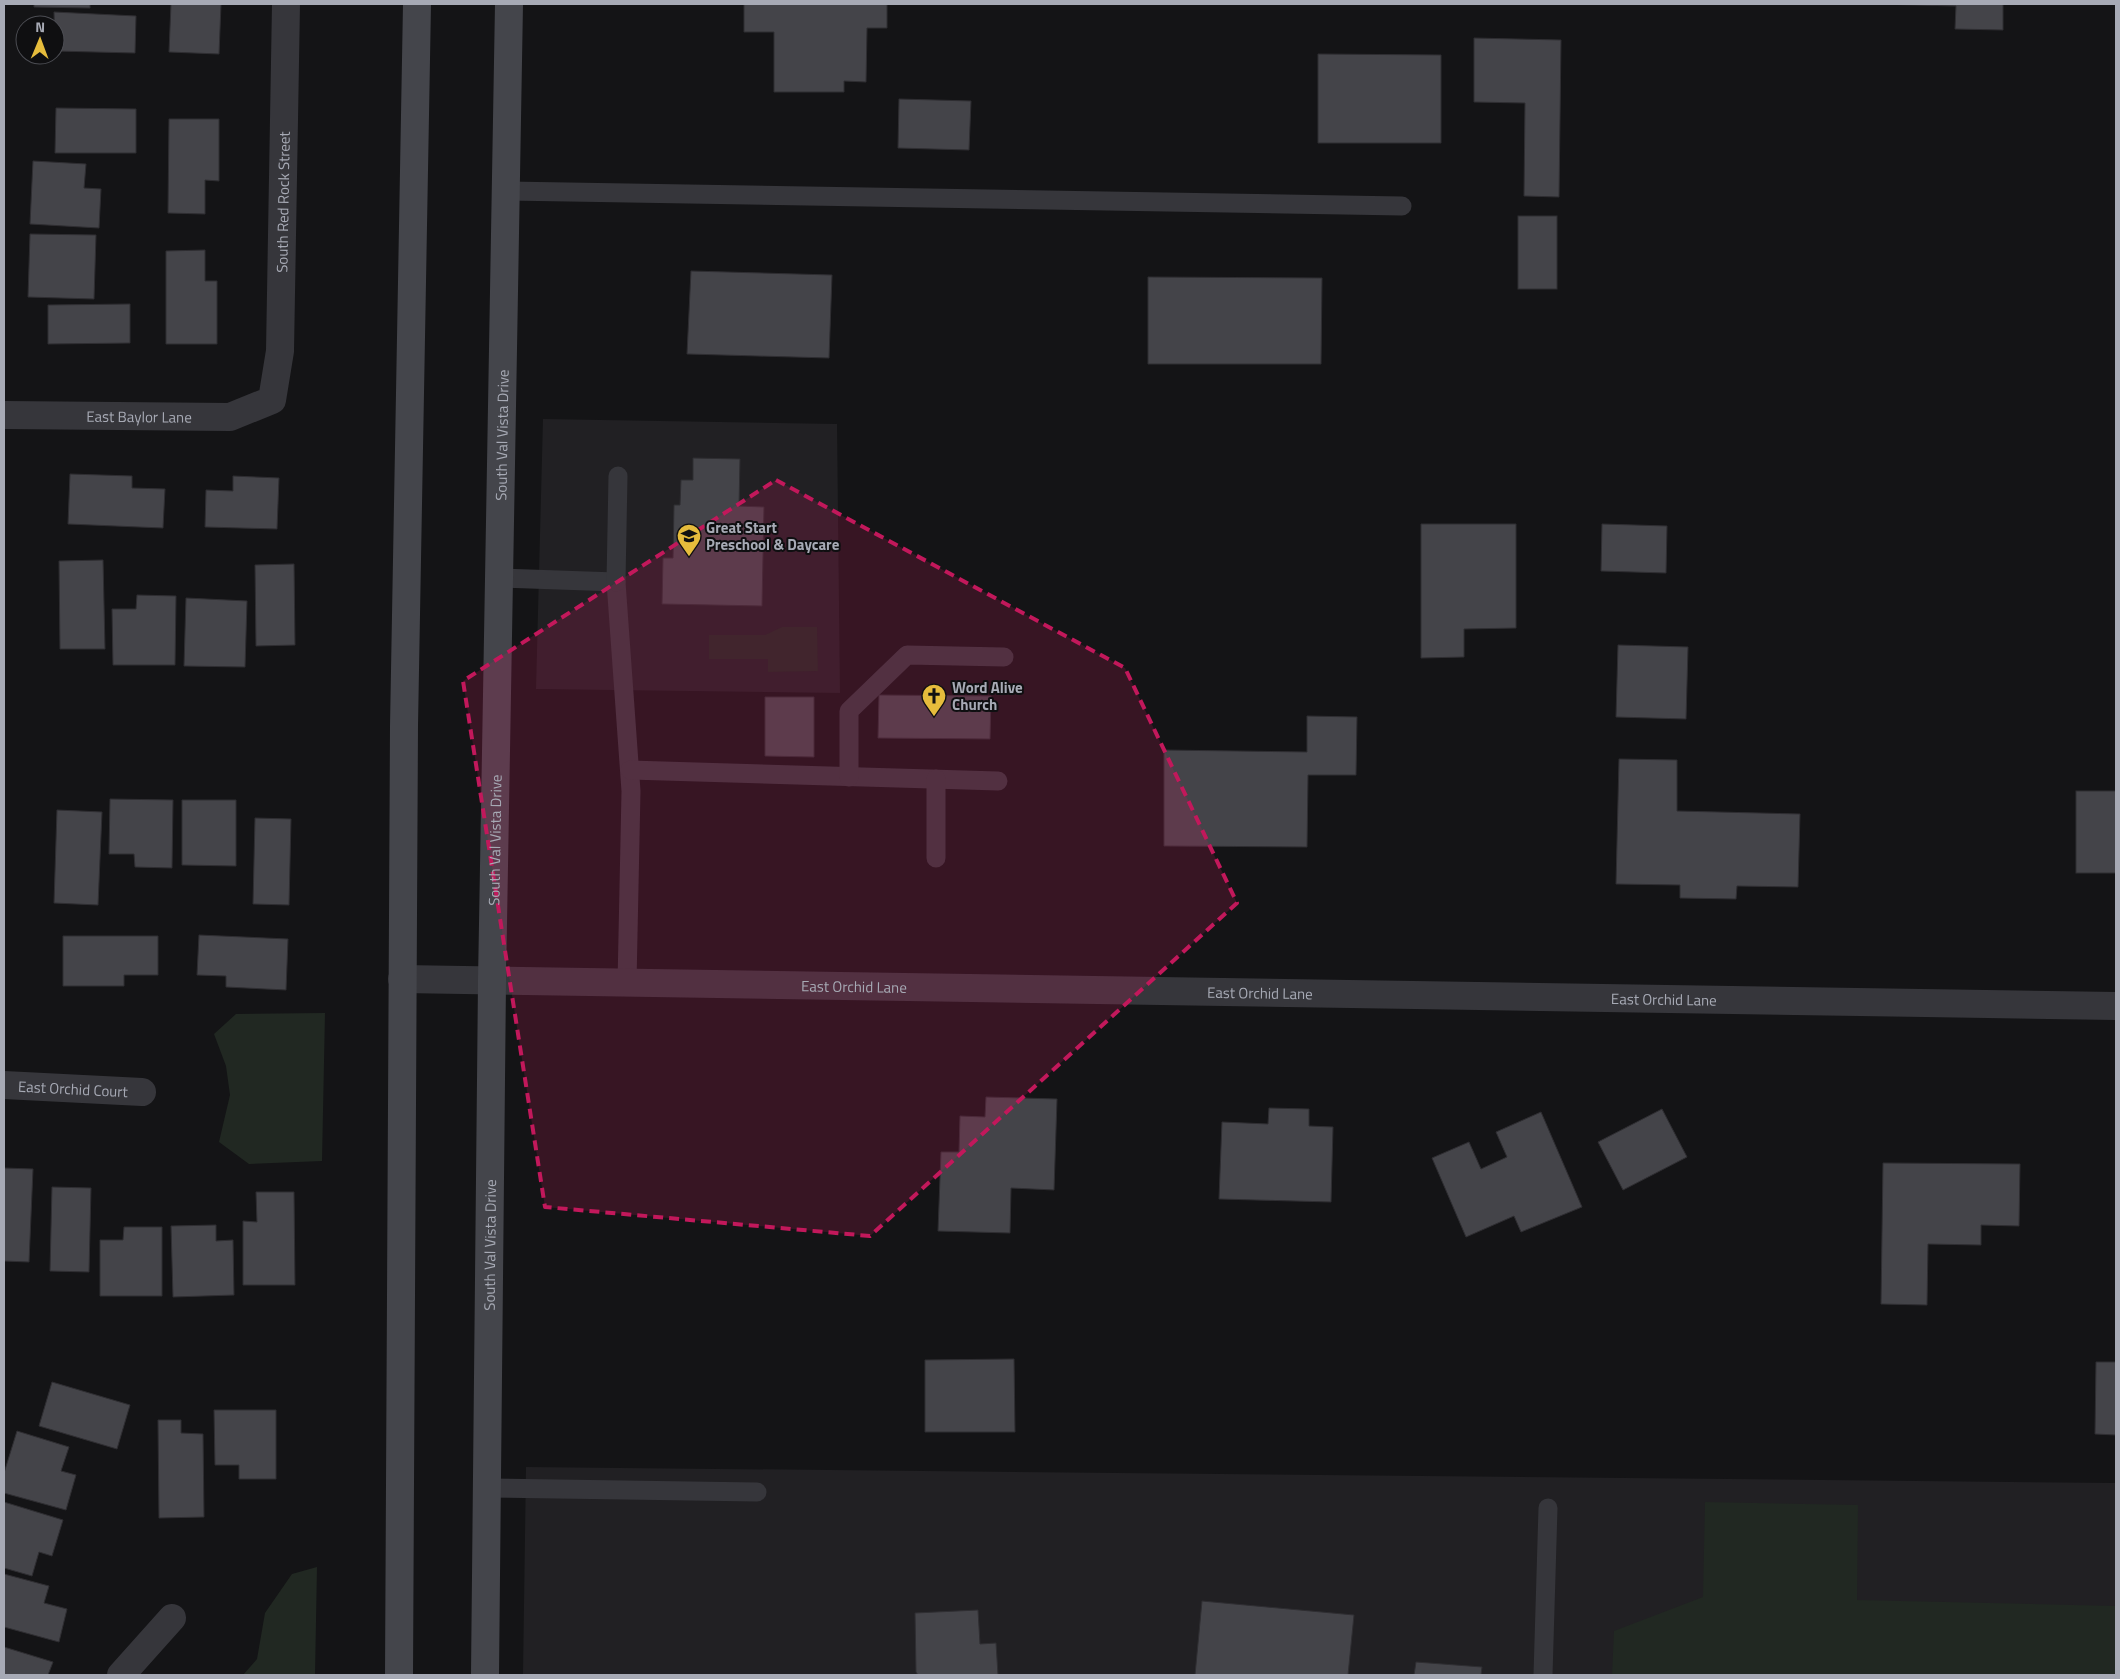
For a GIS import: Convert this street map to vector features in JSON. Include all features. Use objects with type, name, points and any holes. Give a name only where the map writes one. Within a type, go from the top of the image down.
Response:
[{"type":"main road","points":[[399,1675],[404,726],[417,4]]},
{"type":"main road","name":"South Val Vista Drive","points":[[485,1675],[498,578],[510,4]]},
{"type":"street","name":"South Red Rock Street","points":[[272,400],[280,352],[286,4]]},
{"type":"street","name":"East Baylor Lane","points":[[4,415],[230,417],[272,400]]},
{"type":"street","name":"East Orchid Lane","points":[[402,979],[2116,1006]]},
{"type":"street","name":"East Orchid Court","points":[[4,1085],[142,1092]]},
{"type":"street","points":[[121,1675],[172,1618]]},
{"type":"lane","points":[[506,191],[1402,206]]},
{"type":"lane","points":[[618,476],[616,582],[632,791],[627,983]]},
{"type":"lane","points":[[498,578],[616,582]]},
{"type":"lane","points":[[849,777],[849,711],[907,656],[1004,656]]},
{"type":"lane","points":[[630,770],[998,781]]},
{"type":"lane","points":[[936,779],[936,858]]},
{"type":"lane","points":[[486,1488],[757,1492]]},
{"type":"lane","points":[[1544,1675],[1548,1508]]},
{"type":"highlighted area","points":[[776,480],[1125,668],[1237,903],[870,1236],[545,1207],[463,681]]},
{"type":"shaded area","name":"Great Start Preschool & Daycare","points":[[543,419],[837,424],[840,693],[536,689]]},
{"type":"shaded area","points":[[782,627],[817,627],[818,671],[768,672],[768,659],[709,659],[709,635],[765,635]]},
{"type":"shaded area","points":[[325,1013],[322,1161],[249,1164],[219,1142],[230,1095],[226,1066],[214,1034],[236,1014]]},
{"type":"shaded area","points":[[526,1467],[2116,1483],[2116,1675],[523,1675]]},
{"type":"shaded area","points":[[1705,1502],[1858,1505],[1857,1600],[2116,1606],[2116,1675],[1612,1675],[1614,1631],[1703,1597]]},
{"type":"shaded area","points":[[317,1567],[315,1675],[243,1675],[257,1659],[265,1613],[292,1574]]},
{"type":"building","points":[[34,4],[90,4],[90,8],[34,7]]},
{"type":"building","points":[[171,4],[221,4],[219,54],[169,52]]},
{"type":"building","points":[[744,4],[887,4],[887,28],[867,28],[866,82],[844,81],[844,92],[774,92],[774,32],[744,32]]},
{"type":"building","points":[[1876,4],[2003,4],[2003,30],[1955,29],[1956,6]]},
{"type":"building","points":[[54,12],[136,16],[135,53],[65,51],[65,15],[54,15]]},
{"type":"building","points":[[1474,38],[1561,40],[1559,197],[1524,196],[1525,103],[1474,102]]},
{"type":"building","points":[[1318,54],[1441,55],[1441,143],[1318,143]]},
{"type":"building","points":[[899,99],[971,101],[969,150],[898,148]]},
{"type":"building","points":[[56,108],[136,109],[136,153],[55,153]]},
{"type":"building","points":[[169,119],[219,119],[219,181],[205,180],[205,214],[168,213]]},
{"type":"building","points":[[33,161],[86,164],[84,188],[101,189],[99,228],[30,224]]},
{"type":"building","points":[[1518,216],[1557,216],[1557,289],[1518,289]]},
{"type":"building","points":[[30,234],[96,235],[94,299],[28,297]]},
{"type":"building","points":[[205,250],[205,281],[217,281],[217,344],[166,344],[166,251]]},
{"type":"building","points":[[691,271],[832,275],[829,358],[687,354]]},
{"type":"building","points":[[1148,277],[1322,278],[1321,364],[1148,364]]},
{"type":"building","points":[[130,304],[130,343],[48,344],[48,305]]},
{"type":"building","points":[[693,458],[740,459],[739,506],[764,507],[762,606],[662,604],[663,558],[673,558],[674,505],[680,505],[681,480],[693,480]]},
{"type":"building","points":[[70,474],[132,476],[132,488],[165,489],[163,528],[68,524]]},
{"type":"building","points":[[233,476],[279,478],[277,529],[205,527],[206,490],[233,491]]},
{"type":"building","points":[[1421,524],[1516,524],[1516,628],[1464,629],[1464,657],[1421,658]]},
{"type":"building","points":[[1602,524],[1667,526],[1666,573],[1601,571]]},
{"type":"building","points":[[103,560],[105,649],[60,649],[59,561]]},
{"type":"building","points":[[294,564],[295,645],[256,646],[255,565]]},
{"type":"building","points":[[137,595],[176,596],[175,665],[113,665],[112,609],[136,609]]},
{"type":"building","points":[[186,598],[247,601],[245,667],[184,666]]},
{"type":"building","points":[[1618,645],[1688,647],[1686,719],[1616,717]]},
{"type":"building","name":"Word Alive Church","points":[[879,695],[991,696],[990,739],[878,738]]},
{"type":"building","points":[[765,697],[814,697],[814,757],[765,756]]},
{"type":"building","points":[[1307,716],[1357,717],[1356,775],[1308,775],[1307,847],[1164,846],[1164,750],[1307,752]]},
{"type":"building","points":[[1619,759],[1677,760],[1677,811],[1800,814],[1798,887],[1737,886],[1736,899],[1680,898],[1680,885],[1616,884]]},
{"type":"building","points":[[2076,791],[2116,791],[2116,873],[2076,873]]},
{"type":"building","points":[[110,799],[173,800],[172,868],[135,867],[134,854],[109,854]]},
{"type":"building","points":[[182,800],[236,800],[236,866],[182,865]]},
{"type":"building","points":[[57,810],[102,812],[98,905],[54,903]]},
{"type":"building","points":[[255,818],[291,819],[289,905],[253,904]]},
{"type":"building","points":[[199,935],[288,939],[286,990],[226,987],[226,976],[197,975]]},
{"type":"building","points":[[63,936],[158,936],[158,975],[124,975],[124,986],[63,986]]},
{"type":"building","points":[[986,1097],[1057,1099],[1054,1190],[1011,1188],[1010,1233],[938,1231],[941,1152],[959,1152],[960,1116],[985,1117]]},
{"type":"building","points":[[1269,1108],[1309,1109],[1309,1126],[1333,1127],[1331,1202],[1219,1199],[1222,1122],[1268,1124]]},
{"type":"building","points":[[1662,1109],[1687,1157],[1623,1190],[1598,1142]]},
{"type":"building","points":[[1541,1112],[1582,1207],[1521,1232],[1514,1216],[1466,1237],[1432,1158],[1469,1142],[1481,1169],[1507,1157],[1496,1132]]},
{"type":"building","points":[[1883,1163],[2020,1164],[2019,1226],[1981,1225],[1981,1245],[1928,1244],[1927,1305],[1881,1304]]},
{"type":"building","points":[[4,1168],[33,1169],[29,1262],[4,1261]]},
{"type":"building","points":[[52,1187],[91,1188],[89,1272],[50,1271]]},
{"type":"building","points":[[256,1192],[294,1192],[295,1285],[243,1285],[243,1221],[257,1222]]},
{"type":"building","points":[[216,1225],[216,1241],[233,1240],[234,1295],[173,1297],[171,1226]]},
{"type":"building","points":[[124,1227],[162,1227],[162,1296],[100,1296],[100,1240],[123,1240]]},
{"type":"building","points":[[1014,1359],[1015,1432],[925,1432],[925,1360]]},
{"type":"building","points":[[2096,1362],[2116,1362],[2116,1435],[2095,1434]]},
{"type":"building","points":[[52,1382],[130,1405],[117,1449],[39,1426]]},
{"type":"building","points":[[214,1410],[276,1410],[276,1479],[239,1479],[239,1465],[215,1465]]},
{"type":"building","points":[[158,1420],[181,1420],[181,1433],[203,1434],[204,1517],[159,1518]]},
{"type":"building","points":[[17,1431],[69,1447],[61,1471],[76,1475],[66,1510],[4,1493],[4,1473]]},
{"type":"building","points":[[4,1502],[63,1520],[52,1556],[39,1552],[32,1576],[4,1568]]},
{"type":"building","points":[[4,1574],[49,1586],[44,1603],[67,1609],[59,1642],[4,1627]]},
{"type":"building","points":[[1202,1601],[1354,1615],[1348,1675],[1195,1675]]},
{"type":"building","points":[[978,1610],[980,1644],[996,1643],[998,1675],[918,1675],[916,1672],[915,1613]]},
{"type":"building","points":[[4,1647],[53,1662],[48,1675],[4,1675]]},
{"type":"building","points":[[1416,1662],[1482,1667],[1481,1675],[1414,1675]]},
{"type":"place","name":"Great Start Preschool & Daycare","points":[[689,557]]},
{"type":"place","name":"Word Alive Church","points":[[934,717]]}]
